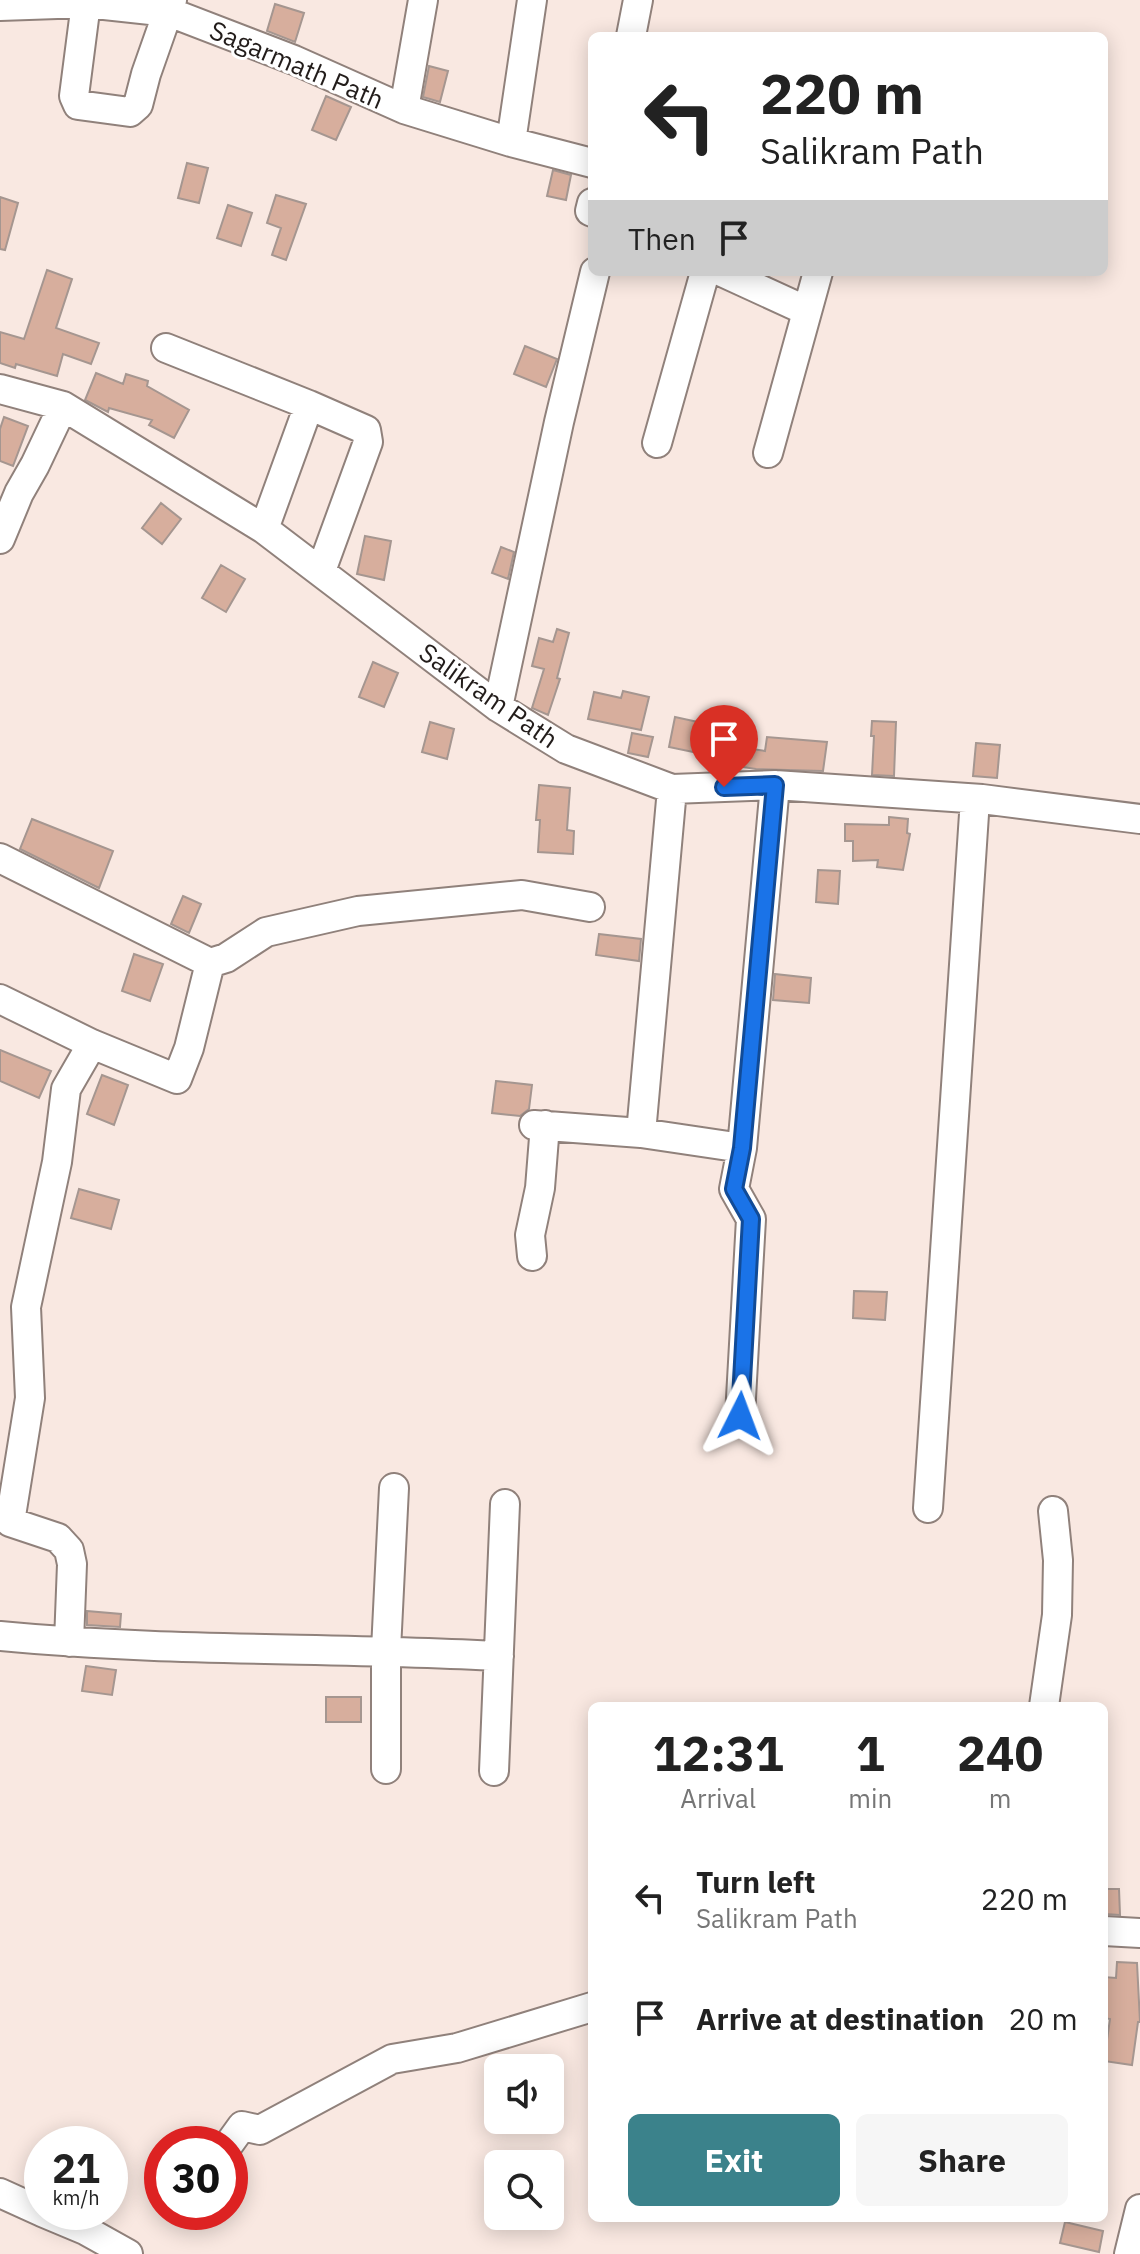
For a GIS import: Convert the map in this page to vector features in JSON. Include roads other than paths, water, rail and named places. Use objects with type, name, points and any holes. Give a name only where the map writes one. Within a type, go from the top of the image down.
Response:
[{"type":"street","points":[[404,109],[423,0]]},
{"type":"street","points":[[511,142],[532,0]]},
{"type":"street","points":[[632,32],[638,0]]},
{"type":"street","points":[[86,3],[74,96],[76,102],[78,105],[130,112],[138,105],[171,6]]},
{"type":"street","name":"Sagarmath Path","points":[[0,6],[86,3],[171,6],[404,109],[588,162]]},
{"type":"street","points":[[498,707],[559,422],[594,276]]},
{"type":"street","points":[[657,443],[704,276]]},
{"type":"street","points":[[731,276],[807,311]]},
{"type":"street","points":[[768,453],[817,276]]},
{"type":"street","points":[[166,348],[366,430],[369,435],[321,571]]},
{"type":"street","name":"Salikram Path","points":[[0,389],[63,406],[264,529],[498,707],[566,749],[672,789],[775,785],[975,799],[1140,819]]},
{"type":"street","points":[[264,529],[309,405]]},
{"type":"street","points":[[0,539],[19,493],[63,406]]},
{"type":"street","points":[[740,1416],[751,1219],[734,1189],[742,1148],[775,785]]},
{"type":"street","points":[[641,1133],[672,789]]},
{"type":"street","points":[[928,1508],[975,799]]},
{"type":"street","points":[[0,858],[210,963],[226,958],[266,932],[358,911],[522,895],[590,907]]},
{"type":"street","points":[[0,999],[92,1044],[177,1079],[189,1048],[210,963]]},
{"type":"street","points":[[69,1642],[72,1564],[69,1550],[58,1538],[5,1522],[30,1398],[26,1307],[57,1162],[66,1089],[92,1044]]},
{"type":"street","points":[[532,1256],[530,1235],[540,1188],[539,1125],[641,1133],[742,1148]]},
{"type":"street","points":[[386,1769],[386,1650],[394,1488]]},
{"type":"street","points":[[494,1771],[505,1504]]},
{"type":"street","points":[[1045,1702],[1057,1615],[1058,1560],[1053,1511]]},
{"type":"street","points":[[0,1636],[69,1642],[499,1656]]},
{"type":"street","points":[[1108,1931],[1140,1933]]},
{"type":"street","points":[[248,2127],[260,2130],[392,2059],[457,2048],[588,2008]]},
{"type":"street","points":[[0,2193],[24,2204]]},
{"type":"street","points":[[1129,2254],[1140,2209]]},
{"type":"street","points":[[85,2230],[128,2254]]}]
